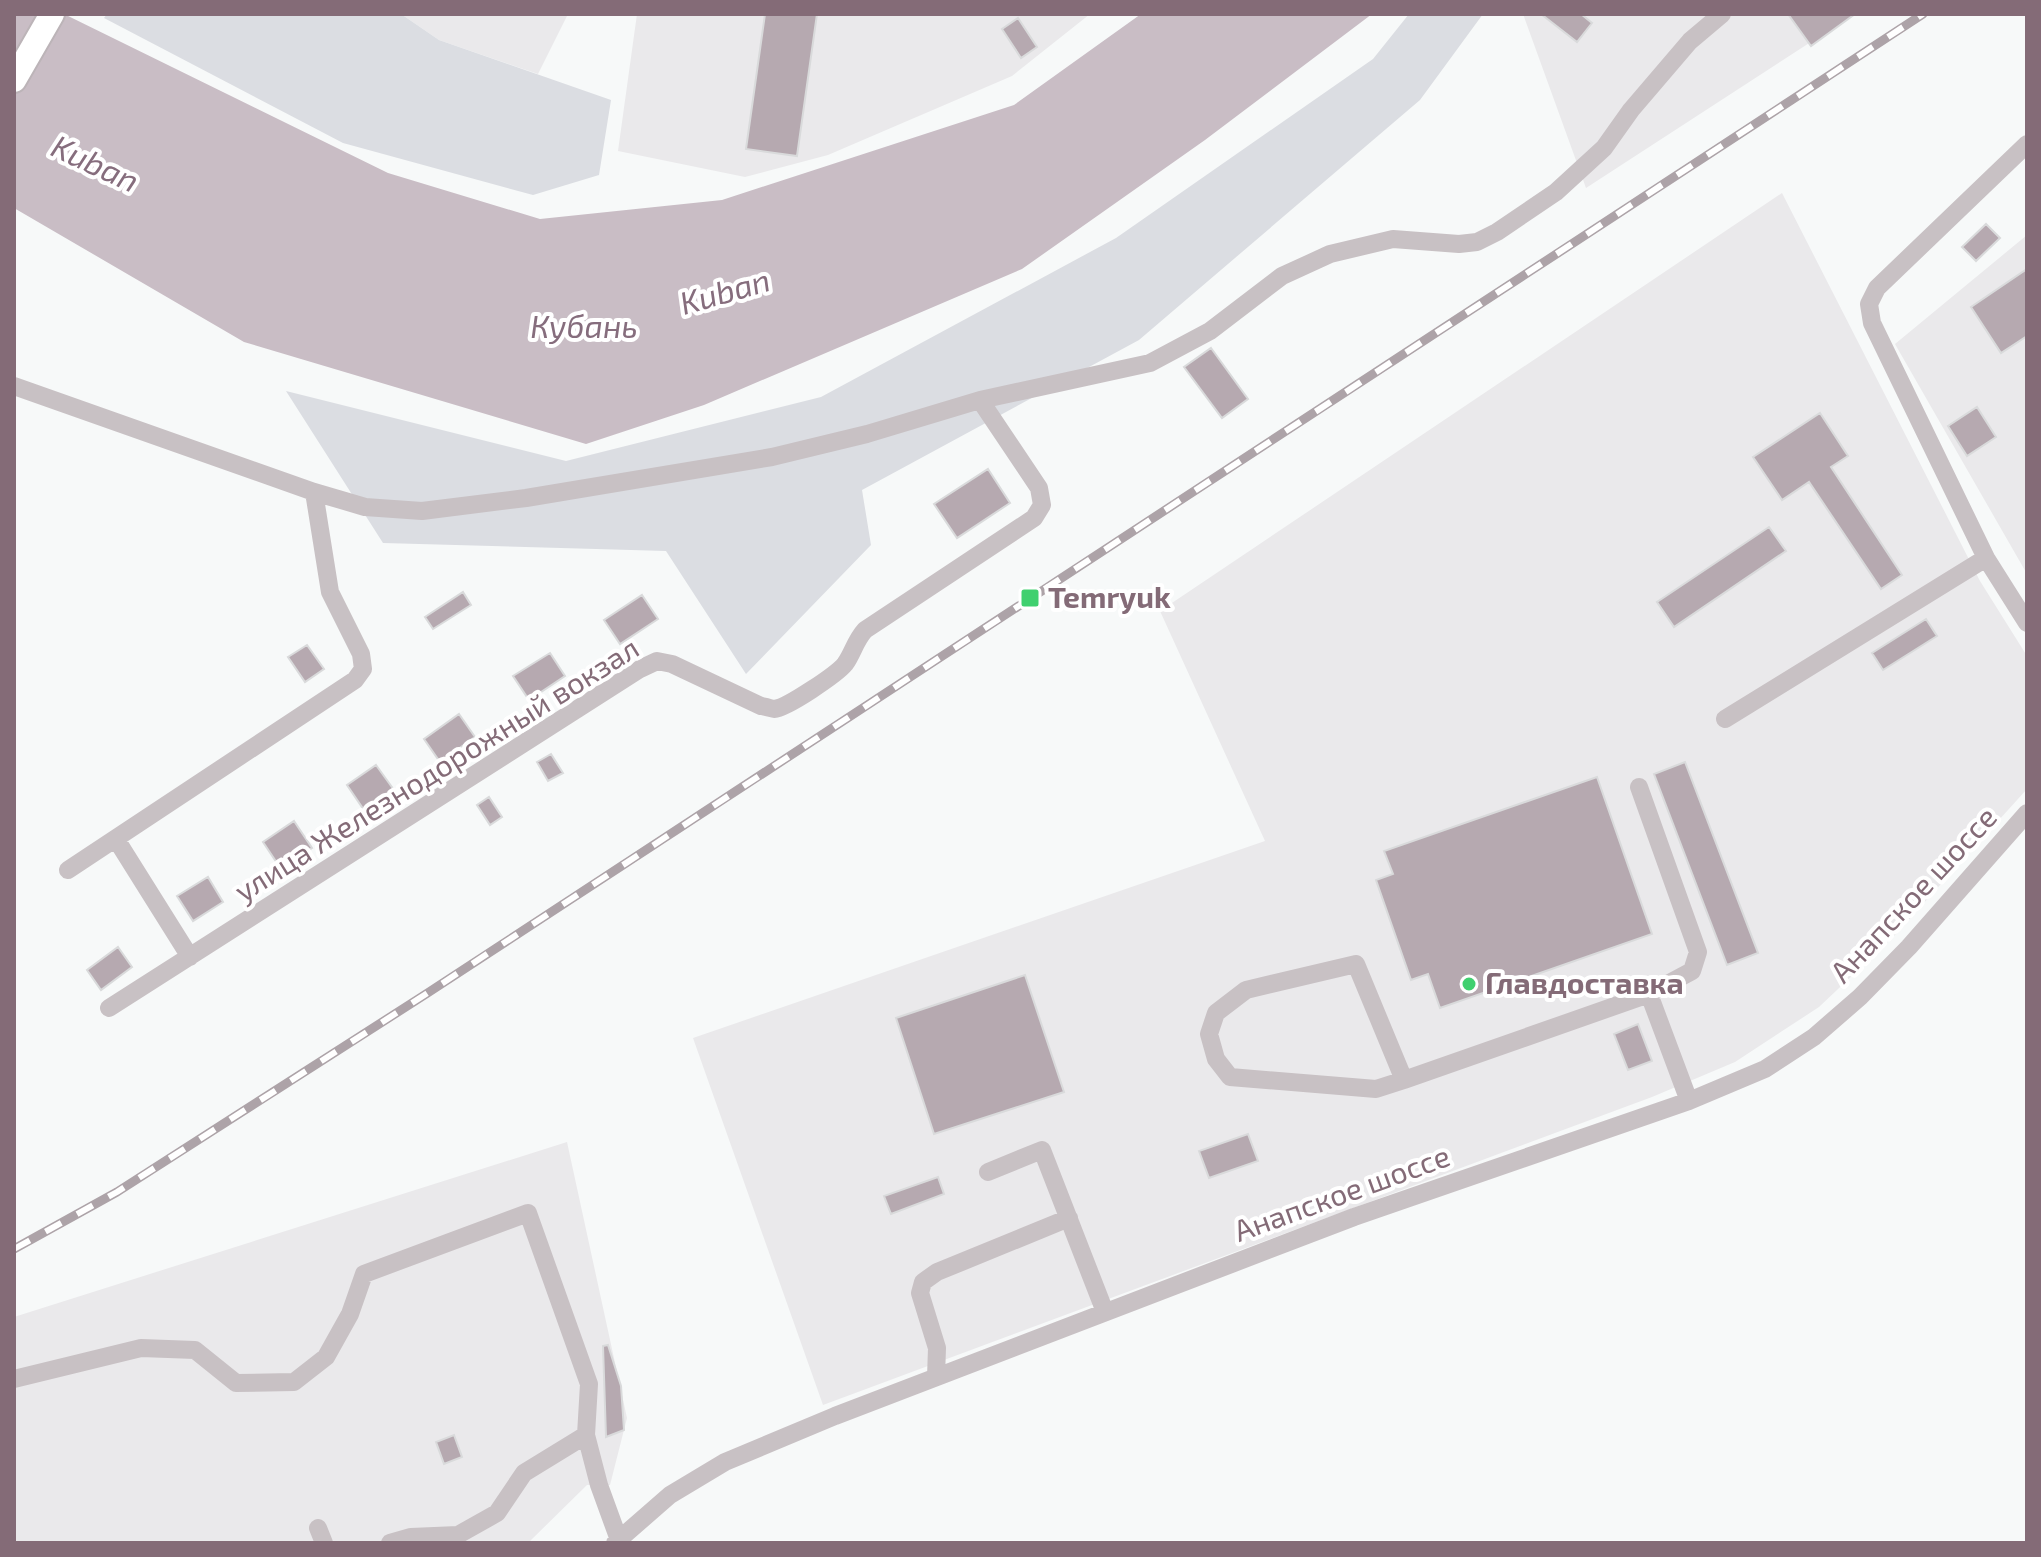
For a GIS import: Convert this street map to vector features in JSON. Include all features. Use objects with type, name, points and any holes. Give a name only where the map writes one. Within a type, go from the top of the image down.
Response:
[{"type":"main road","points":[[14,80],[52,14]]},
{"type":"street","points":[[14,386],[314,492],[365,507],[422,511],[526,498],[772,457],[867,434],[980,400],[1150,363],[1210,331],[1282,276],[1330,254],[1393,239],[1459,244],[1477,242],[1556,192],[1604,148],[1631,110],[1690,41],[1722,14]]},
{"type":"street","points":[[2027,144],[1877,288],[1869,304],[1872,323],[1986,558],[2027,623]]},
{"type":"street","name":"улица Железнодорожный вокзал","points":[[109,1008],[657,661],[672,664],[761,706],[774,709],[786,705],[836,672],[845,664],[865,630],[1034,518],[1042,505],[1039,488],[980,400]]},
{"type":"street","points":[[68,870],[355,680],[363,669],[361,654],[330,592],[314,492]]},
{"type":"street","points":[[1725,719],[1986,558]]},
{"type":"street","points":[[1404,1080],[1356,964],[1246,990],[1216,1013],[1209,1034],[1216,1059],[1230,1077],[1376,1089],[1404,1080],[1649,994],[1692,971],[1698,952],[1639,787]]},
{"type":"street","name":"Анапское шоссе","points":[[617,1542],[670,1495],[725,1462],[936,1377],[1354,1217],[1689,1101],[1765,1069],[1825,1027],[1860,997],[1909,947],[2027,813]]},
{"type":"street","points":[[116,839],[190,957]]},
{"type":"street","points":[[1649,994],[1689,1101]]},
{"type":"street","points":[[988,1172],[1042,1150],[1105,1312]]},
{"type":"street","points":[[14,1379],[141,1348],[195,1350],[236,1383],[294,1382],[326,1357],[350,1314],[364,1274],[528,1213],[589,1384],[586,1435],[617,1542]]},
{"type":"street","points":[[936,1377],[937,1348],[920,1293],[923,1282],[937,1272],[1069,1218]]},
{"type":"street","points":[[390,1543],[411,1537],[458,1535],[497,1513],[524,1473],[586,1435]]},
{"type":"shaded area","points":[[107,14],[401,14],[439,40],[611,100],[599,175],[533,195],[343,143],[104,18]]},
{"type":"shaded area","points":[[401,14],[568,14],[538,74],[439,40]]},
{"type":"shaded area","points":[[637,14],[1090,14],[1012,76],[828,155],[745,177],[618,151]]},
{"type":"shaded area","points":[[1409,14],[1483,14],[1420,100],[1139,340],[862,490],[871,545],[746,674],[666,551],[383,543],[286,391],[566,461],[821,397],[1116,238],[1373,59]]},
{"type":"shaded area","points":[[1523,14],[1854,14],[1586,188]]},
{"type":"shaded area","points":[[1782,193],[1980,581],[2027,656],[2027,789],[1893,937],[1819,1007],[1735,1062],[1652,1097],[823,1405],[693,1038],[1265,841],[1160,611]]},
{"type":"shaded area","points":[[2027,235],[2027,574],[1895,344]]},
{"type":"shaded area","points":[[567,1142],[627,1418],[610,1485],[587,1485],[528,1543],[14,1543],[14,1317]]},
{"type":"water","name":"Кубань","points":[[14,14],[64,14],[388,173],[540,219],[722,200],[1014,105],[1141,14],[1372,14],[1205,140],[1022,269],[704,405],[586,444],[244,342],[14,208]]},
{"type":"building","points":[[765,14],[817,14],[797,156],[746,149]]},
{"type":"building","points":[[1541,14],[1581,14],[1592,23],[1577,42]]},
{"type":"building","points":[[1788,14],[1855,14],[1811,46]]},
{"type":"building","points":[[1018,18],[1037,47],[1021,58],[1002,29]]},
{"type":"building","points":[[1986,224],[2000,238],[1976,261],[1962,247]]},
{"type":"building","points":[[2027,269],[2027,336],[2001,353],[1971,307]]},
{"type":"building","points":[[1211,348],[1248,399],[1222,418],[1184,367]]},
{"type":"building","points":[[1977,407],[1996,437],[1967,456],[1948,426]]},
{"type":"building","points":[[1820,413],[1848,456],[1831,467],[1902,575],[1881,589],[1809,482],[1782,500],[1753,457]]},
{"type":"building","points":[[988,469],[1010,503],[957,538],[934,504]]},
{"type":"building","points":[[1769,527],[1786,551],[1674,627],[1657,602]]},
{"type":"building","points":[[463,592],[471,605],[433,629],[425,617]]},
{"type":"building","points":[[642,595],[658,619],[620,644],[604,620]]},
{"type":"building","points":[[1926,619],[1937,636],[1883,670],[1872,653]]},
{"type":"building","points":[[307,645],[324,669],[305,682],[288,657]]},
{"type":"building","points":[[550,653],[565,676],[529,700],[513,676]]},
{"type":"building","points":[[459,714],[475,737],[440,762],[424,739]]},
{"type":"building","points":[[551,754],[563,773],[548,781],[537,762]]},
{"type":"building","points":[[1685,762],[1758,953],[1727,965],[1654,774]]},
{"type":"building","points":[[376,765],[394,790],[364,810],[347,785]]},
{"type":"building","points":[[1597,777],[1652,934],[1440,1008],[1428,974],[1411,980],[1376,880],[1393,874],[1384,851]]},
{"type":"building","points":[[489,797],[502,817],[490,825],[477,805]]},
{"type":"building","points":[[294,821],[312,848],[281,869],[263,842]]},
{"type":"building","points":[[208,877],[223,902],[193,921],[177,896]]},
{"type":"building","points":[[118,947],[132,967],[101,990],[87,970]]},
{"type":"building","points":[[1025,975],[1064,1092],[934,1134],[896,1018]]},
{"type":"building","points":[[1638,1024],[1652,1061],[1628,1070],[1614,1034]]},
{"type":"building","points":[[1248,1134],[1258,1161],[1209,1178],[1199,1151]]},
{"type":"building","points":[[938,1177],[944,1194],[891,1214],[884,1196]]},
{"type":"building","points":[[608,1345],[621,1386],[624,1430],[606,1437],[603,1346]]},
{"type":"building","points":[[454,1435],[462,1457],[444,1464],[436,1442]]},
{"type":"railway","points":[[14,1249],[117,1192],[426,994],[1923,14]]},
{"type":"place","name":"Temryuk","points":[[1030,598]]},
{"type":"place","name":"Главдоставка","points":[[1469,984]]},
{"type":"water label","name":"Kuban","points":[[95,164]]},
{"type":"water label","name":"Kuban","points":[[725,292]]}]
